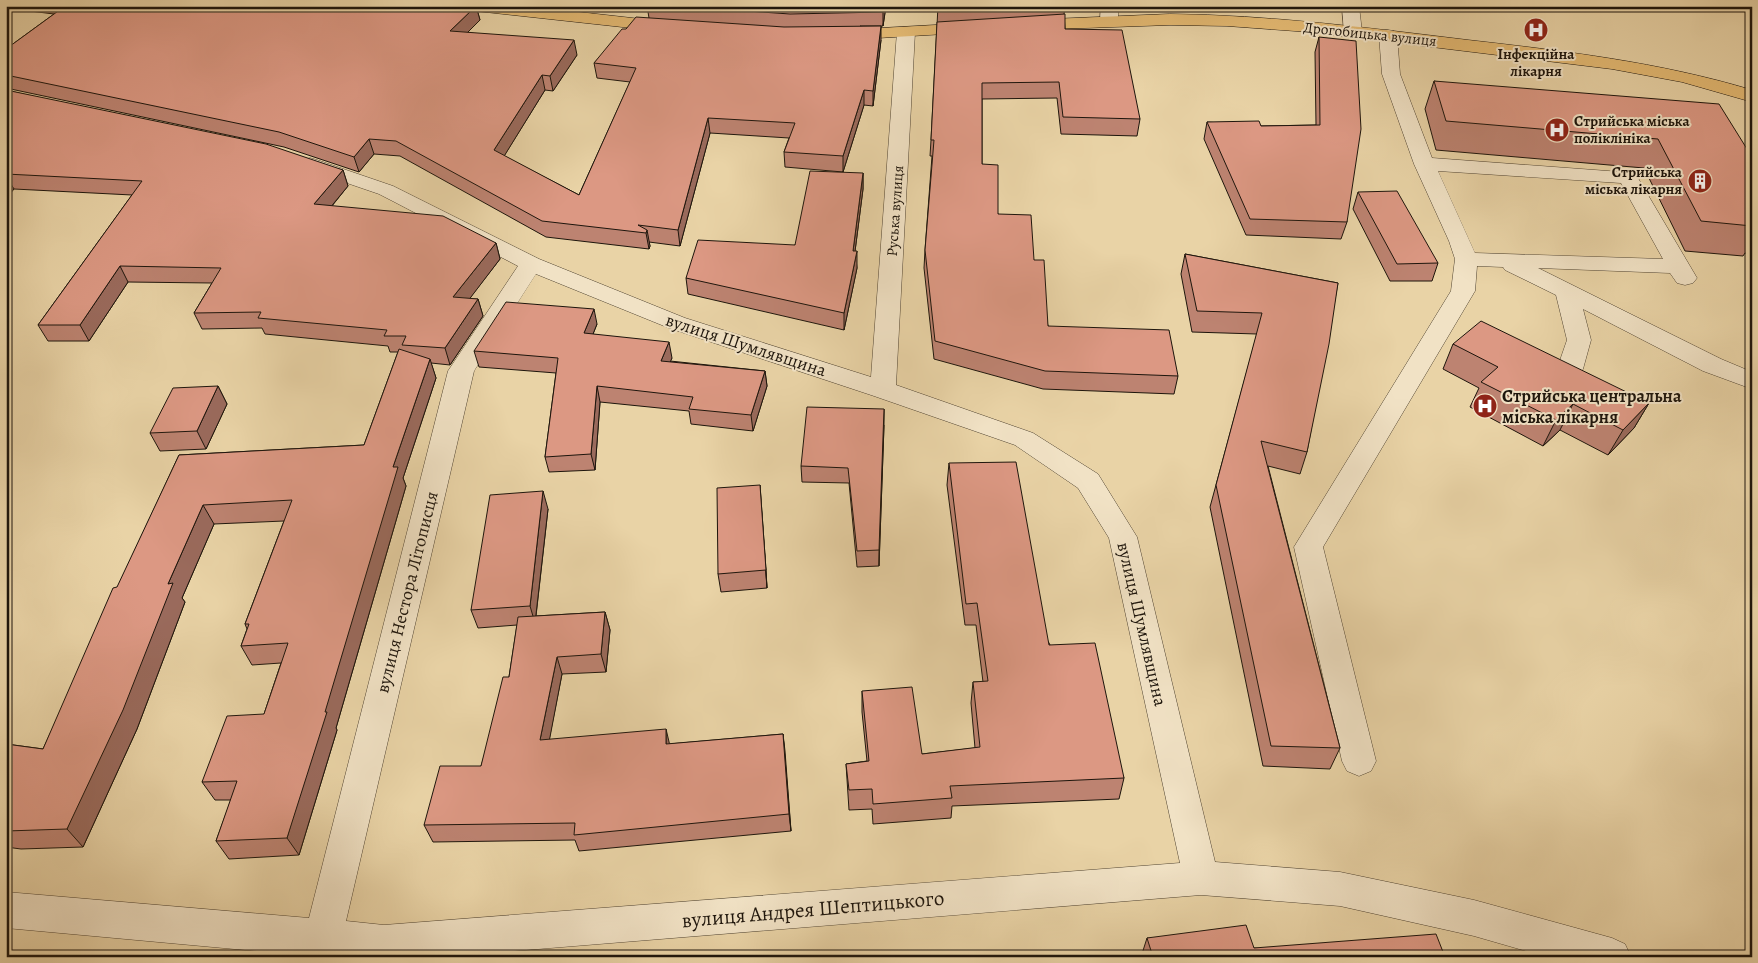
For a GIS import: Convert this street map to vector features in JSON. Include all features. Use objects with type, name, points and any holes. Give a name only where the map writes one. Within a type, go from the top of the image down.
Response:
[{"type":"main road","points":[[476,6],[682,28]]},
{"type":"main road","name":"Дрогобицька вулиця","points":[[1012,26],[1110,13],[1254,22],[1388,35],[1591,59],[1670,74],[1752,96]]},
{"type":"main road","points":[[830,36],[993,27]]},
{"type":"street","points":[[1350,6],[1353,32]]},
{"type":"street","name":"Руська вулиця","points":[[883,390],[906,32]]},
{"type":"street","points":[[1359,761],[1308,547],[1463,291],[1463,250],[1424,164],[1391,74],[1388,35]]},
{"type":"street","name":"вулиця Шумлявщина","points":[[286,156],[386,190],[531,264],[677,323],[883,390],[1024,439],[1088,481],[1123,537],[1201,878]]},
{"type":"street","points":[[1424,164],[1628,177],[1681,272],[1502,260],[1463,250]]},
{"type":"street","points":[[1502,260],[1712,365],[1752,382]]},
{"type":"street","name":"вулиця Нестора Літописця","points":[[323,939],[461,371],[531,264]]},
{"type":"street","points":[[1567,291],[1579,340],[1570,369]]},
{"type":"street","name":"вулиця Андрея Шептицького","points":[[6,910],[323,939],[382,950],[1201,878],[1340,889],[1474,918],[1612,957]]},
{"type":"building","points":[[65,6],[476,6],[450,31],[574,40],[550,76],[542,75],[494,150],[579,195],[636,68],[594,63],[622,29],[626,29],[636,17],[784,27],[881,26],[873,91],[864,90],[843,156],[784,152],[795,123],[708,118],[678,230],[638,225],[647,230],[646,233],[542,221],[396,141],[369,139],[354,157],[279,132],[6,75],[6,49]]},
{"type":"building","points":[[675,6],[884,6],[883,12],[790,14]]},
{"type":"building","points":[[938,6],[966,6],[938,8]]},
{"type":"building","points":[[1065,14],[1065,29],[1122,30],[1140,119],[1063,117],[1059,82],[982,83],[982,164],[998,165],[998,214],[1031,215],[1034,260],[1044,260],[1048,326],[1169,330],[1178,376],[1045,371],[935,341],[925,250],[934,140],[931,140],[937,22]]},
{"type":"building","points":[[1319,37],[1356,41],[1361,129],[1347,222],[1250,219],[1207,122],[1259,121],[1261,126],[1320,125]]},
{"type":"building","points":[[1434,81],[1719,104],[1752,157],[1752,226],[1701,221],[1658,139],[1446,121]]},
{"type":"building","points":[[6,90],[266,144],[343,170],[314,204],[443,216],[496,243],[453,297],[478,299],[445,348],[402,345],[406,336],[384,336],[387,330],[258,318],[261,312],[194,313],[221,268],[120,266],[80,325],[38,325],[142,181],[6,174]]},
{"type":"building","points":[[810,171],[863,173],[853,251],[857,251],[844,313],[686,278],[698,240],[795,245]]},
{"type":"building","points":[[1397,191],[1438,263],[1397,264],[1358,192]]},
{"type":"building","points":[[1185,254],[1338,283],[1329,344],[1307,452],[1261,441],[1340,748],[1271,746],[1216,485],[1262,313],[1197,311]]},
{"type":"building","points":[[506,302],[594,309],[584,333],[669,342],[661,361],[765,371],[751,415],[689,409],[693,397],[597,386],[591,454],[545,457],[558,358],[474,351]]},
{"type":"building","points":[[1481,321],[1649,403],[1623,430],[1573,404],[1556,420],[1481,382],[1498,367],[1453,344]]},
{"type":"building","points":[[399,349],[430,359],[393,467],[398,467],[325,712],[327,712],[287,838],[216,841],[237,781],[202,782],[227,716],[264,714],[288,643],[241,646],[249,624],[245,624],[292,500],[203,505],[168,584],[173,583],[123,710],[67,829],[6,831],[6,744],[43,749],[113,588],[117,587],[179,455],[364,445]]},
{"type":"building","points":[[218,386],[197,431],[150,433],[173,388]]},
{"type":"building","points":[[807,407],[884,409],[879,550],[857,551],[848,468],[801,466]]},
{"type":"building","points":[[1016,462],[1049,645],[1095,643],[1124,778],[950,786],[952,798],[873,804],[872,789],[849,790],[846,764],[869,761],[862,691],[912,687],[922,754],[980,747],[973,682],[988,681],[977,603],[966,604],[949,463]]},
{"type":"building","points":[[760,485],[766,570],[718,574],[717,488]]},
{"type":"building","points":[[543,491],[530,606],[471,610],[490,495]]},
{"type":"building","points":[[605,612],[601,654],[557,657],[540,740],[666,729],[666,744],[783,734],[789,814],[574,835],[575,823],[424,825],[440,766],[481,766],[503,677],[509,677],[518,617]]},
{"type":"building","points":[[1246,925],[1254,948],[1436,934],[1445,957],[1153,957],[1147,938]]},
{"type":"place","name":"Інфекційна лікарня","points":[[1536,30]]},
{"type":"place","name":"Стрийська міська поліклініка","points":[[1557,130]]},
{"type":"place","name":"Стрийська міська лікарня","points":[[1700,181]]},
{"type":"place","name":"Стрийська центральна міська лікарня","points":[[1485,406]]}]
